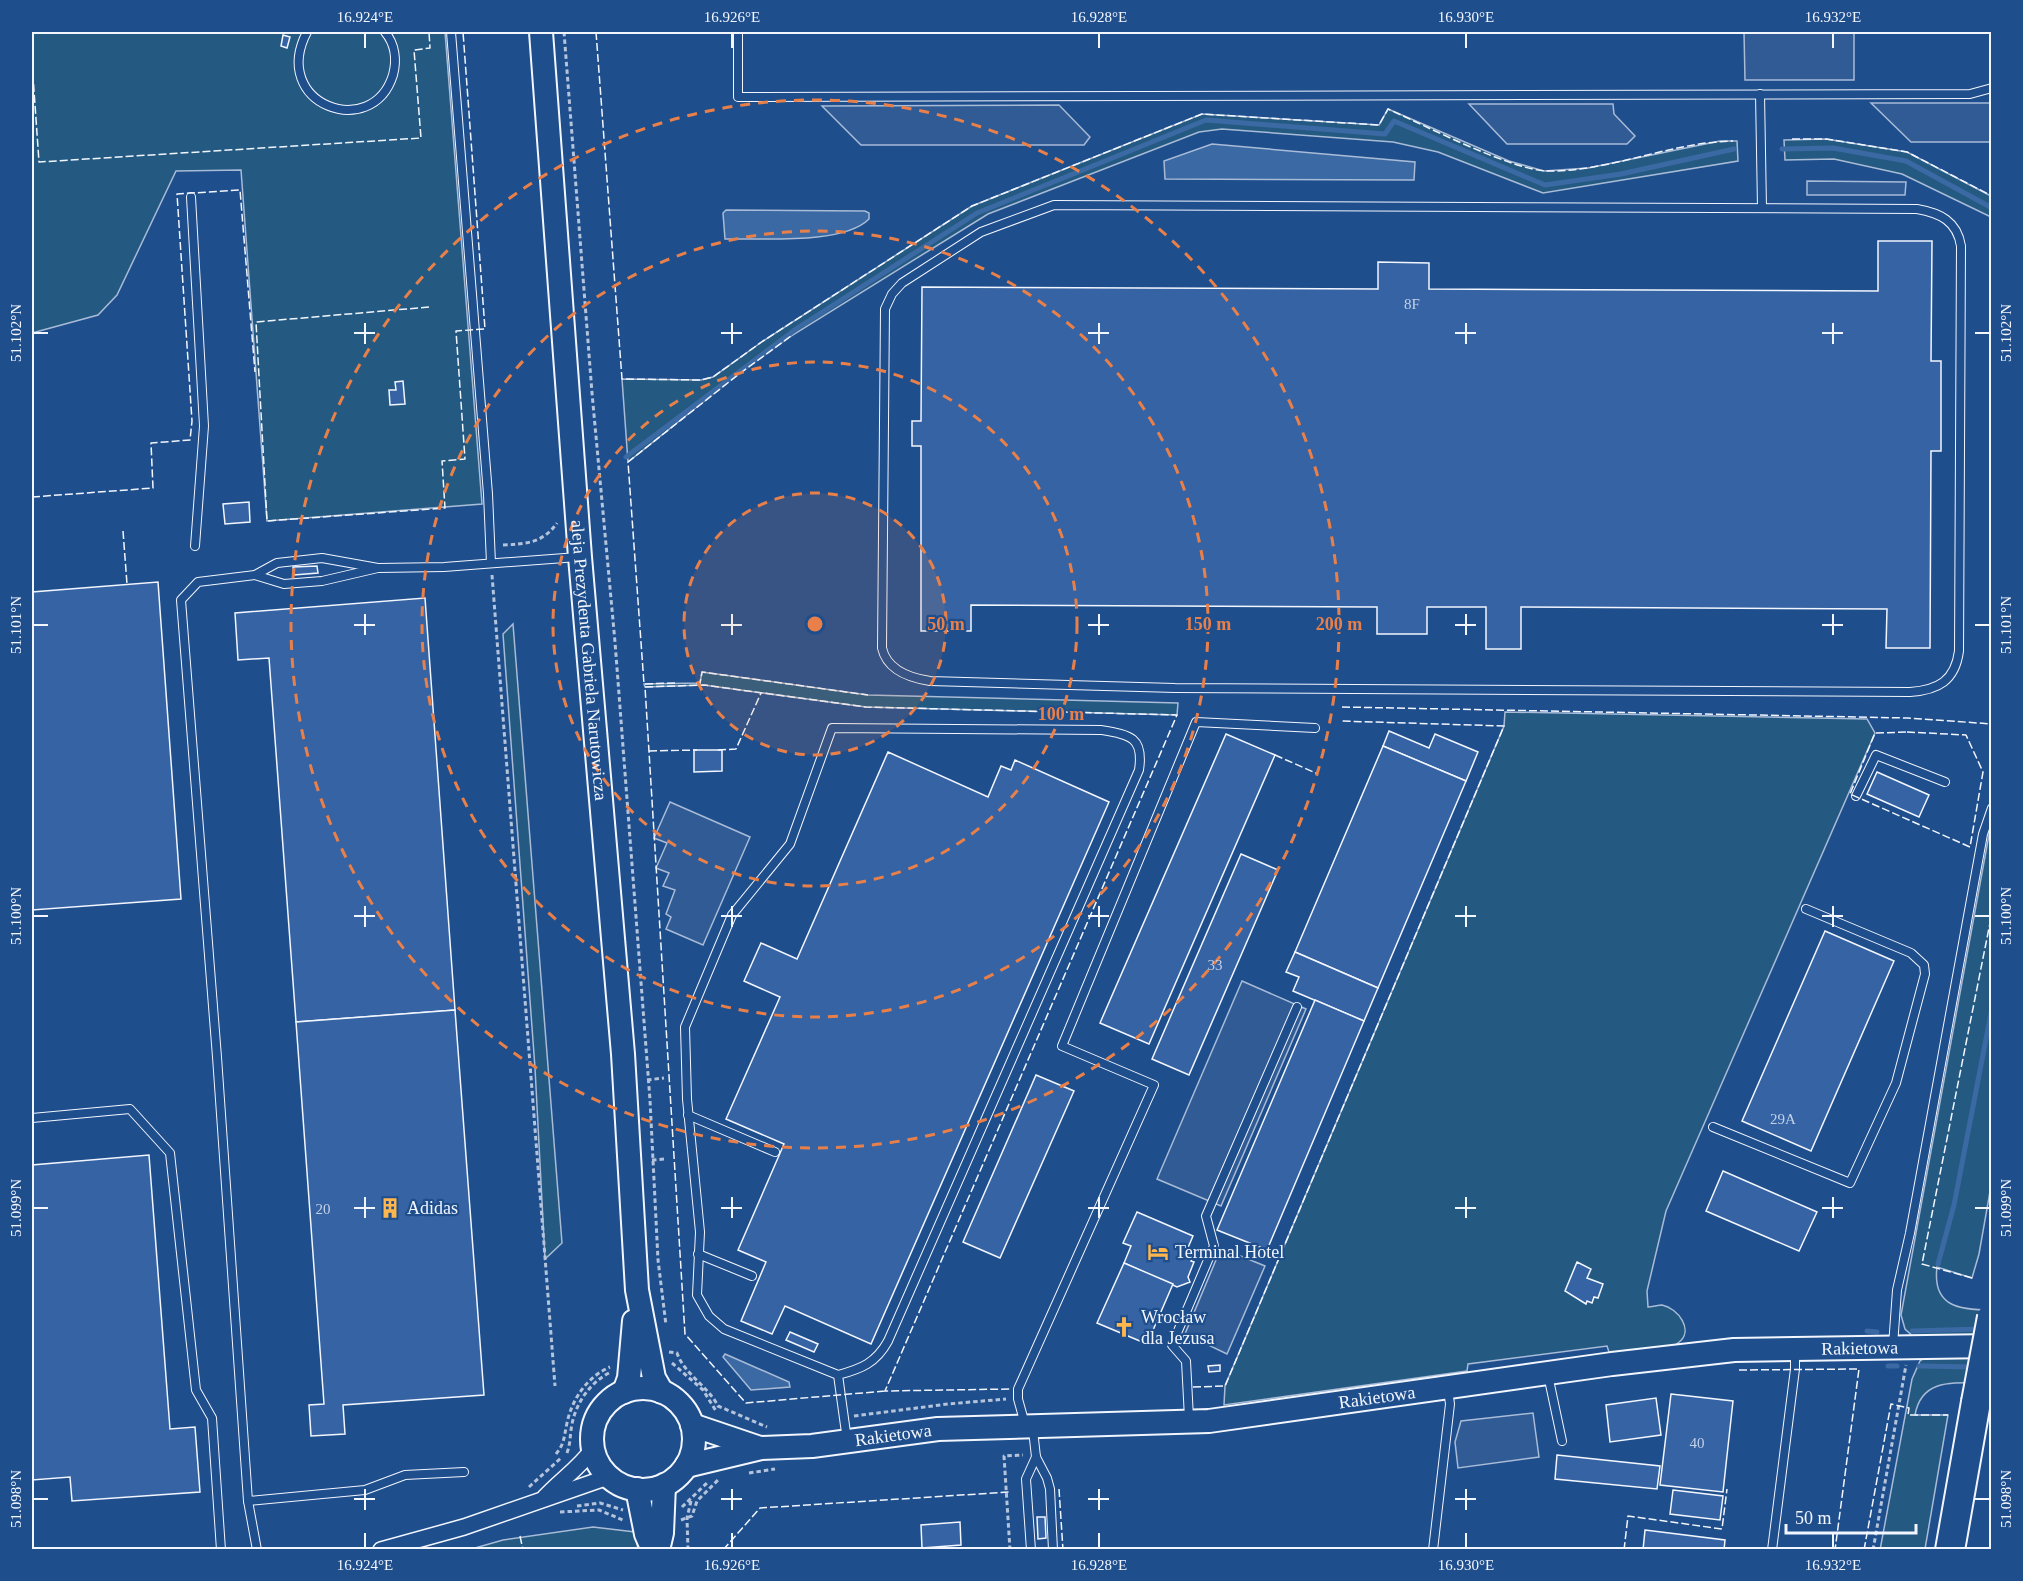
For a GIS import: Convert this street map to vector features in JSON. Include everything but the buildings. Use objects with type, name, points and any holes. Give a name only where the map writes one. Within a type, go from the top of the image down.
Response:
[{"type":"highway","points":[[1950,1550],[1992,1317]]},
{"type":"street","name":"aleja Prezydenta Gabriela Narutowicza","points":[[541,32],[576,511],[623,1054],[637,1290],[651,1365],[662,1392]]},
{"type":"street","name":"aleja Prezydenta Gabriela Narutowicza","points":[[624,1392],[630,1378],[637,1290]]},
{"type":"street","name":"Rakietowa","points":[[692,1425],[766,1438],[847,1442],[938,1429],[1189,1422],[1448,1389],[1548,1373],[1724,1352],[1795,1348],[1992,1347]]},
{"type":"street","points":[[637,1388],[662,1392],[681,1405],[692,1425],[694,1446],[686,1466],[678,1476],[655,1489],[637,1490],[618,1484],[608,1477],[598,1464],[593,1449],[592,1435],[602,1408],[624,1392],[637,1388]]},
{"type":"street","name":"Rakietowa","points":[[686,1466],[766,1438]]},
{"type":"street","points":[[545,1497],[567,1473],[577,1468],[593,1449]]},
{"type":"street","points":[[381,1550],[464,1527],[545,1497],[578,1490],[608,1477]]},
{"type":"street","points":[[656,1550],[662,1533],[664,1485]]},
{"type":"street","points":[[637,1490],[634,1516],[656,1550]]},
{"type":"lane","points":[[307,32],[299,46],[297,62],[300,78],[308,92],[320,103],[335,109],[352,110],[367,106],[381,96],[390,83],[395,68],[395,51],[385,32]]},
{"type":"lane","points":[[451,32],[488,494],[491,563]]},
{"type":"lane","points":[[738,32],[738,97],[1970,94],[1992,88]]},
{"type":"lane","points":[[1761,94],[1762,208]]},
{"type":"lane","points":[[191,197],[204,426],[195,546]]},
{"type":"lane","points":[[1054,205],[1762,208],[1929,211],[1947,219],[1960,241],[1959,651],[1956,667],[1948,680],[1939,686],[1910,692],[1152,687],[930,681],[900,672],[888,662],[883,652],[885,309],[892,294],[902,283],[981,232],[1054,205]]},
{"type":"lane","points":[[255,575],[284,584],[322,581],[378,568],[580,557]]},
{"type":"lane","points":[[256,1550],[248,1501],[217,1057],[181,600],[198,582],[255,575],[277,563],[322,558],[378,568]]},
{"type":"lane","points":[[1053,1550],[1050,1490],[1036,1456],[1029,1425],[1018,1399],[1018,1389],[1154,1085],[1062,1046],[1196,722],[1315,728]]},
{"type":"lane","points":[[832,728],[1101,730],[1124,734],[1135,740],[1141,755],[1139,770],[888,1341],[873,1361],[860,1369],[838,1375],[716,1323],[702,1307],[697,1295],[699,1254],[700,1232],[688,1115],[685,1027],[732,915],[790,844],[832,728]]},
{"type":"lane","points":[[1856,796],[1876,755],[1945,782]]},
{"type":"lane","points":[[1901,1348],[1897,1290],[1910,1233],[1983,834],[1992,808]]},
{"type":"lane","points":[[1713,1127],[1850,1183],[1896,1083],[1925,974],[1924,965],[1911,953],[1806,909]]},
{"type":"lane","points":[[1189,1422],[1186,1361],[1172,1345],[1214,1246],[1206,1216],[1297,1007]]},
{"type":"lane","points":[[32,1118],[130,1109],[170,1153],[196,1390],[212,1418],[221,1550]]},
{"type":"lane","points":[[688,1115],[775,1152]]},
{"type":"lane","points":[[699,1254],[752,1276]]},
{"type":"lane","points":[[1772,1550],[1795,1369],[1795,1348]]},
{"type":"lane","points":[[1548,1373],[1562,1441]]},
{"type":"lane","points":[[838,1375],[847,1442]]},
{"type":"lane","points":[[1432,1550],[1450,1404],[1448,1389]]},
{"type":"lane","points":[[1031,1550],[1026,1479],[1036,1456]]},
{"type":"lane","points":[[248,1501],[365,1490],[405,1476],[464,1472]]},
{"type":"path","points":[[564,32],[650,1100],[658,1260],[666,1329]]},
{"type":"path","points":[[490,546],[537,542],[549,534],[557,524],[560,512],[604,510]]},
{"type":"path","points":[[491,563],[555,1386]]},
{"type":"path","points":[[667,1341],[672,1364],[703,1390],[719,1415]]},
{"type":"path","points":[[1873,1550],[1901,1348]]},
{"type":"path","points":[[669,1352],[677,1353],[688,1370],[712,1393],[718,1406],[766,1438]]},
{"type":"path","points":[[556,1454],[565,1441],[568,1417],[580,1391],[603,1370],[614,1364]]},
{"type":"path","points":[[503,1513],[568,1452],[572,1423],[580,1401],[599,1379],[615,1370]]},
{"type":"path","points":[[844,1418],[948,1404],[1018,1399]]},
{"type":"path","points":[[1010,1550],[1004,1456],[1036,1456]]},
{"type":"path","points":[[676,1509],[692,1500],[717,1473]]},
{"type":"path","points":[[687,1518],[692,1516],[697,1502],[720,1479],[726,1477]]},
{"type":"path","points":[[688,1550],[687,1518],[692,1500]]},
{"type":"path","points":[[600,1503],[634,1516]]},
{"type":"path","points":[[553,1514],[599,1510],[620,1519],[634,1516]]},
{"type":"shaded area","points":[[32,32],[445,32],[482,504],[267,521],[241,170],[176,171],[117,295],[98,315],[32,333]]},
{"type":"shaded area","points":[[1744,32],[1854,32],[1854,80],[1745,80]]},
{"type":"shaded area","points":[[1871,103],[1991,103],[1991,142],[1911,142]]},
{"type":"shaded area","points":[[1469,104],[1613,104],[1614,114],[1635,136],[1627,144],[1507,144]]},
{"type":"shaded area","points":[[1059,105],[1090,137],[1084,145],[861,145],[822,106]]},
{"type":"shaded area","points":[[1388,109],[1509,161],[1544,171],[1588,168],[1720,141],[1737,141],[1738,161],[1543,193],[1438,152],[1393,142],[1222,129],[1199,132],[988,214],[791,336],[738,374],[628,462],[622,379],[701,380],[713,377],[763,341],[972,206],[1202,114],[1379,125]]},
{"type":"shaded area","points":[[1826,139],[1907,152],[1991,196],[1991,217],[1902,174],[1834,159],[1785,160],[1784,140]]},
{"type":"shaded area","points":[[1212,144],[1415,162],[1414,180],[1165,179],[1164,161]]},
{"type":"shaded area","points":[[1807,181],[1906,182],[1905,195],[1807,195]]},
{"type":"shaded area","points":[[726,210],[865,211],[869,213],[869,219],[841,233],[822,236],[725,239],[723,213]]},
{"type":"shaded area","points":[[513,624],[562,1243],[545,1259],[535,1068],[503,634]]},
{"type":"shaded area","points":[[702,672],[868,695],[1178,703],[1177,715],[866,707],[704,685],[645,687],[644,684],[700,683]]},
{"type":"shaded area","points":[[1505,712],[1867,719],[1875,733],[1666,1211],[1647,1291],[1648,1307],[1662,1305],[1679,1315],[1685,1326],[1683,1338],[1672,1346],[1655,1351],[1609,1352],[1607,1346],[1468,1364],[1467,1371],[1224,1405],[1225,1386],[1504,726]]},
{"type":"shaded area","points":[[670,802],[750,837],[703,945],[666,929],[671,917],[666,914],[675,890],[663,886],[669,873],[656,868],[667,843],[654,838]]},
{"type":"shaded area","points":[[1991,824],[1991,1186],[1979,1254],[1972,1278],[1937,1267],[1937,1280],[1939,1291],[1950,1303],[1969,1309],[1991,1310],[1991,1339],[1916,1339],[1905,1329],[1901,1315]]},
{"type":"shaded area","points":[[1242,981],[1306,1009],[1221,1206],[1157,1179]]},
{"type":"shaded area","points":[[1221,1248],[1265,1266],[1227,1354],[1185,1334]]},
{"type":"shaded area","points":[[725,1354],[789,1382],[790,1387],[751,1390],[723,1357]]},
{"type":"shaded area","points":[[1991,1355],[1991,1383],[1944,1384],[1925,1393],[1919,1402],[1915,1415],[1948,1415],[1925,1549],[1880,1550],[1912,1379],[1920,1361],[1926,1357]]},
{"type":"shaded area","points":[[1533,1413],[1539,1457],[1458,1468],[1455,1442],[1461,1421]]},
{"type":"shaded area","points":[[593,1527],[635,1532],[638,1549],[468,1550],[503,1540]]},
{"type":"waterway","points":[[626,457],[796,329],[977,213],[1206,120],[1385,134],[1394,121],[1545,185],[1621,174],[1734,149]]},
{"type":"waterway","points":[[1782,149],[1833,148],[1906,161],[1992,208]]},
{"type":"waterway","points":[[1938,1264],[1954,1205],[1992,1008]]},
{"type":"waterway","points":[[1912,1331],[1982,1329]]},
{"type":"waterway","points":[[1867,1331],[1877,1332]]},
{"type":"waterway","points":[[1888,1366],[1897,1366]]},
{"type":"waterway","points":[[1919,1366],[1975,1367]]},
{"type":"fence","points":[[32,62],[39,162],[421,138],[414,50],[430,48],[429,32]]},
{"type":"fence","points":[[429,307],[256,322],[267,521],[445,508],[442,461],[465,459],[456,331],[485,329],[463,32]]},
{"type":"fence","points":[[596,32],[622,379],[701,380],[713,377],[763,341],[972,206],[1202,114],[1379,125],[1388,109],[1490,155],[1531,169],[1547,171],[1594,167],[1686,146],[1733,141]]},
{"type":"fence","points":[[1792,139],[1826,139],[1907,152],[1992,196]]},
{"type":"fence","points":[[32,497],[153,488],[151,443],[190,440],[192,421],[177,194],[240,190],[255,372]]},
{"type":"fence","points":[[675,683],[644,684],[628,462],[791,336]]},
{"type":"fence","points":[[123,531],[127,584]]},
{"type":"fence","points":[[696,683],[700,683],[702,672],[868,695]]},
{"type":"fence","points":[[885,1391],[746,1403],[685,1334],[645,687],[704,685],[866,707],[1177,715],[885,1391],[1010,1389]]},
{"type":"fence","points":[[718,750],[736,749],[761,693]]},
{"type":"fence","points":[[1342,707],[1908,718],[1992,724]]},
{"type":"fence","points":[[1193,1387],[1225,1386],[1504,726],[1341,721]]},
{"type":"fence","points":[[1907,732],[1966,735],[1983,772],[1970,847],[1850,794],[1875,733],[1907,732]]},
{"type":"fence","points":[[649,751],[697,750]]},
{"type":"fence","points":[[1275,755],[1318,774]]},
{"type":"fence","points":[[1972,1278],[1922,1264],[1992,913]]},
{"type":"fence","points":[[1739,1370],[1859,1369],[1835,1550]]},
{"type":"fence","points":[[1864,1550],[1891,1404],[1909,1408],[1908,1415],[1948,1415]]},
{"type":"fence","points":[[1059,1489],[1063,1550]]},
{"type":"fence","points":[[1624,1550],[1628,1516],[1722,1529],[1727,1489]]},
{"type":"fence","points":[[723,1550],[760,1508],[1009,1492]]},
{"type":"fence","points":[[520,1536],[523,1550]]},
{"type":"place","name":"Adidas","points":[[390,1208]]},
{"type":"place","name":"Terminal Hotel","points":[[1158,1252]]},
{"type":"place","name":"Wrocław dla Jezusa","points":[[1124,1327]]}]
